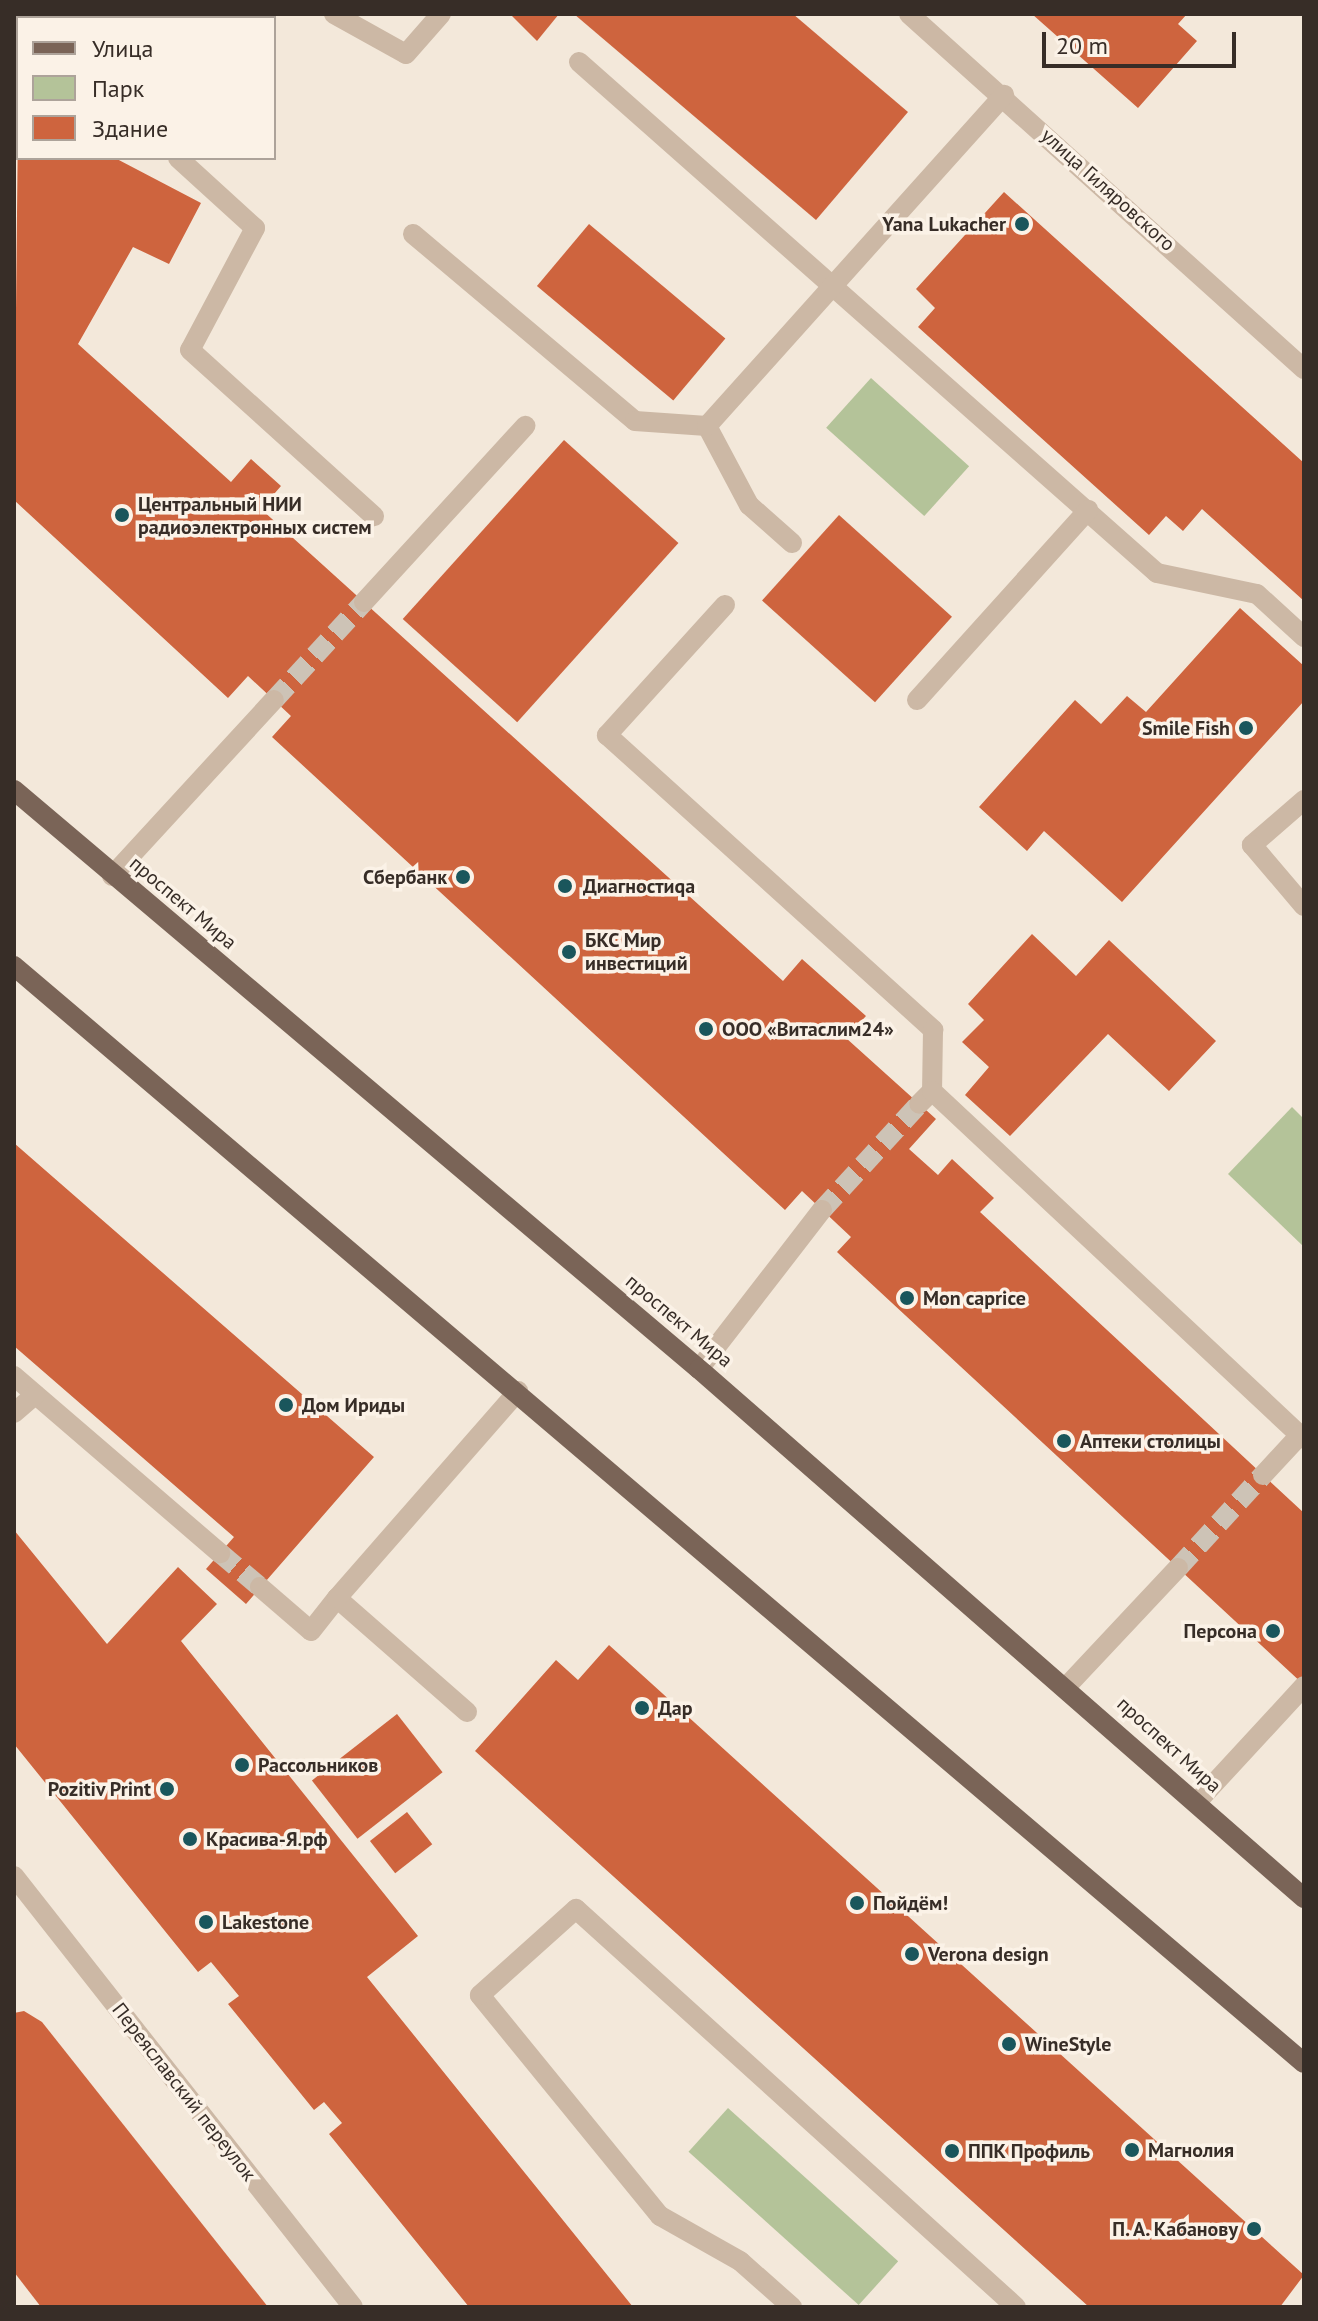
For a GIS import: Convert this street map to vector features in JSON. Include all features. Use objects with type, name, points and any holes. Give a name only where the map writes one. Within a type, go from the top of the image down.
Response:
[{"type":"main road","name":"проспект Мира","points":[[14,790],[112,876],[699,1369],[1067,1686],[1304,1898]]},
{"type":"main road","points":[[14,966],[518,1391],[1304,2063]]},
{"type":"street","points":[[334,14],[406,54],[441,14]]},
{"type":"street","name":"улица Гиляровского","points":[[909,14],[1004,95],[1304,369]]},
{"type":"street","points":[[579,62],[835,281],[1157,573],[1257,594],[1304,637]]},
{"type":"street","points":[[707,426],[1004,95]]},
{"type":"street","points":[[180,160],[255,228],[190,350],[374,516]]},
{"type":"street","points":[[413,234],[635,421],[707,426]]},
{"type":"street","points":[[364,602],[525,426]]},
{"type":"street","points":[[707,426],[749,505],[792,543]]},
{"type":"street","points":[[917,700],[1088,510]]},
{"type":"street","points":[[725,605],[607,735],[933,1030],[925,1098],[1302,1437],[1263,1475]]},
{"type":"street","points":[[112,876],[274,700]]},
{"type":"street","points":[[1304,800],[1252,845],[1304,906]]},
{"type":"street","points":[[699,1369],[822,1210]]},
{"type":"street","points":[[14,1376],[220,1553]]},
{"type":"street","points":[[260,1587],[311,1631],[518,1391]]},
{"type":"street","points":[[14,1413],[35,1395]]},
{"type":"street","points":[[1067,1686],[1178,1568]]},
{"type":"street","points":[[337,1598],[467,1712]]},
{"type":"street","points":[[1197,1802],[1304,1686]]},
{"type":"street","name":"Переяславский переулок","points":[[14,1876],[21,1899],[353,2307]]},
{"type":"street","points":[[792,2307],[740,2261],[660,2216],[480,1995],[576,1909],[1016,2307]]},
{"type":"green space","points":[[871,378],[969,466],[924,516],[826,428]]},
{"type":"green space","points":[[1292,1107],[1304,1119],[1304,1247],[1228,1174]]},
{"type":"green space","points":[[728,2108],[898,2261],[859,2305],[689,2152]]},
{"type":"building","points":[[510,14],[559,14],[537,41]]},
{"type":"building","points":[[574,14],[793,14],[908,112],[816,220]]},
{"type":"building","points":[[1032,14],[1187,14],[1178,24],[1197,41],[1138,108]]},
{"type":"building","points":[[18,160],[119,160],[201,203],[169,264],[133,247],[78,344],[231,482],[251,459],[281,486],[261,509],[783,981],[802,959],[866,1016],[846,1038],[936,1119],[909,1149],[938,1175],[952,1159],[994,1198],[980,1212],[1304,1513],[1304,1685],[837,1252],[851,1237],[802,1191],[785,1210],[272,737],[291,716],[248,676],[228,698],[14,500]]},
{"type":"building","points":[[1004,192],[1304,463],[1304,601],[1202,509],[1183,531],[1166,516],[1149,535],[918,327],[935,308],[916,289]]},
{"type":"building","points":[[589,224],[725,338],[673,400],[537,286]]},
{"type":"building","points":[[564,440],[678,543],[517,722],[403,619]]},
{"type":"building","points":[[839,515],[952,617],[875,702],[762,600]]},
{"type":"building","points":[[1240,608],[1304,666],[1304,701],[1122,902],[1044,831],[1027,851],[979,807],[1075,700],[1101,724],[1127,696],[1146,712]]},
{"type":"building","points":[[1032,934],[1076,976],[1109,940],[1216,1041],[1169,1091],[1108,1034],[1010,1136],[965,1095],[989,1067],[962,1042],[984,1020],[968,1004]]},
{"type":"building","points":[[14,1143],[374,1457],[246,1604],[206,1569],[234,1537],[14,1346]]},
{"type":"building","points":[[14,1530],[107,1644],[178,1567],[217,1604],[181,1641],[418,1936],[367,1977],[633,2307],[469,2307],[329,2134],[342,2123],[324,2102],[314,2110],[228,2004],[239,1996],[211,1962],[198,1972],[14,1744]]},
{"type":"building","points":[[609,1645],[1304,2275],[1280,2307],[1089,2307],[475,1751],[556,1660],[578,1680]]},
{"type":"building","points":[[397,1714],[443,1772],[357,1839],[312,1780]]},
{"type":"building","points":[[407,1812],[432,1844],[395,1873],[370,1841]]},
{"type":"building","points":[[24,2011],[42,2022],[268,2307],[41,2307],[14,2272],[14,2013]]},
{"type":"tunnel","points":[[274,700],[364,602]]},
{"type":"tunnel","points":[[822,1210],[919,1104]]},
{"type":"tunnel","points":[[1178,1568],[1263,1475]]},
{"type":"tunnel","points":[[220,1553],[260,1587]]},
{"type":"place","name":"Yana Lukacher","points":[[1022,224]]},
{"type":"place","name":"Центральный НИИ радиоэлектронных систем","points":[[122,515]]},
{"type":"place","name":"Smile Fish","points":[[1246,728]]},
{"type":"place","name":"Сбербанк","points":[[463,877]]},
{"type":"place","name":"Диагностиqа","points":[[565,886]]},
{"type":"place","name":"БКС Мир инвестиций","points":[[569,952]]},
{"type":"place","name":"ООО «Витаслим24»","points":[[706,1029]]},
{"type":"place","name":"Mon caprice","points":[[907,1298]]},
{"type":"place","name":"Дом Ириды","points":[[286,1405]]},
{"type":"place","name":"Аптеки столицы","points":[[1064,1441]]},
{"type":"place","name":"Персона","points":[[1273,1631]]},
{"type":"place","name":"Дар","points":[[642,1708]]},
{"type":"place","name":"Рассольников","points":[[242,1765]]},
{"type":"place","name":"Pozitiv Print","points":[[167,1789]]},
{"type":"place","name":"Красива-Я.рф","points":[[190,1839]]},
{"type":"place","name":"Пойдём!","points":[[857,1903]]},
{"type":"place","name":"Lakestone","points":[[206,1922]]},
{"type":"place","name":"Verona design","points":[[912,1954]]},
{"type":"place","name":"WineStyle","points":[[1009,2044]]},
{"type":"place","name":"Магнолия","points":[[1132,2150]]},
{"type":"place","name":"ППК Профиль","points":[[952,2151]]},
{"type":"place","name":"П. А. Кабанову","points":[[1254,2229]]}]
